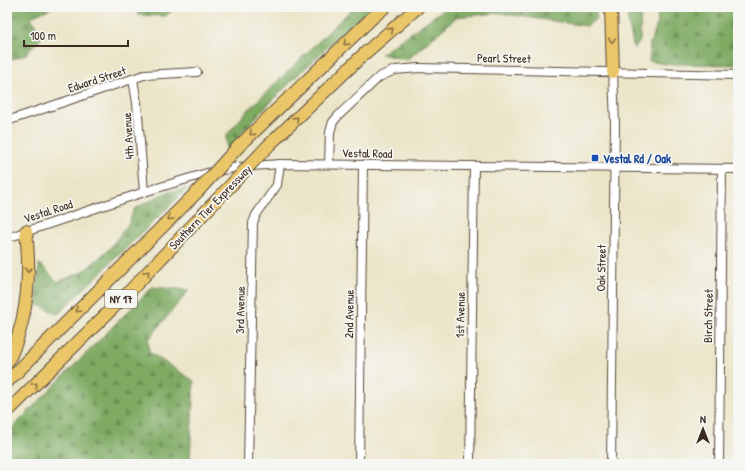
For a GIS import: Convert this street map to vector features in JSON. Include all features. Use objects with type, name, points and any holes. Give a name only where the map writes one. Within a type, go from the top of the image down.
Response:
[{"type":"highway","name":"Southern Tier Expressway","points":[[7,382],[198,191],[238,147],[385,7]]},
{"type":"highway","name":"Southern Tier Expressway","points":[[7,412],[126,295],[268,146],[364,54],[418,7]]},
{"type":"highway","points":[[611,7],[613,72]]},
{"type":"highway","points":[[7,363],[19,334],[25,310],[28,259],[26,231]]},
{"type":"street","name":"Pearl Street","points":[[330,164],[330,132],[333,122],[379,77],[395,70],[419,68],[738,75]]},
{"type":"street","name":"Edward Street","points":[[7,121],[144,76],[197,72]]},
{"type":"street","name":"Oak Street","points":[[611,464],[615,168],[613,72]]},
{"type":"street","name":"4th Avenue","points":[[133,79],[137,103],[144,192]]},
{"type":"street","name":"Vestal Road","points":[[7,238],[144,192],[214,171],[238,167],[280,164],[330,164],[738,169]]},
{"type":"street","name":"3rd Avenue","points":[[248,464],[253,224],[256,215],[276,185],[280,164]]},
{"type":"street","name":"2nd Avenue","points":[[359,464],[364,165]]},
{"type":"street","name":"1st Avenue","points":[[470,464],[474,166]]},
{"type":"street","name":"Birch Street","points":[[719,464],[722,169]]},
{"type":"green space","points":[[7,7],[54,7],[31,17],[42,37],[25,55],[7,61]]},
{"type":"green space","points":[[141,7],[176,7],[166,16],[137,15]]},
{"type":"green space","points":[[354,7],[372,7],[297,76],[261,112],[227,150],[226,136],[246,112]]},
{"type":"green space","points":[[447,7],[594,7],[597,18],[587,26],[498,13],[457,17],[407,60],[381,54]]},
{"type":"green space","points":[[627,7],[641,7],[640,41],[634,49],[627,17]]},
{"type":"green space","points":[[657,7],[738,7],[738,65],[665,64],[649,61],[650,43],[658,22]]},
{"type":"green space","points":[[188,188],[58,314],[36,304],[39,263],[58,282],[84,271],[110,248],[129,223],[134,209],[167,192]]},
{"type":"green space","points":[[152,287],[189,290],[148,340],[149,352],[194,381],[190,460],[124,464],[7,464],[7,433]]},
{"type":"place","name":"Vestal Rd / Oak","points":[[595,158]]}]
